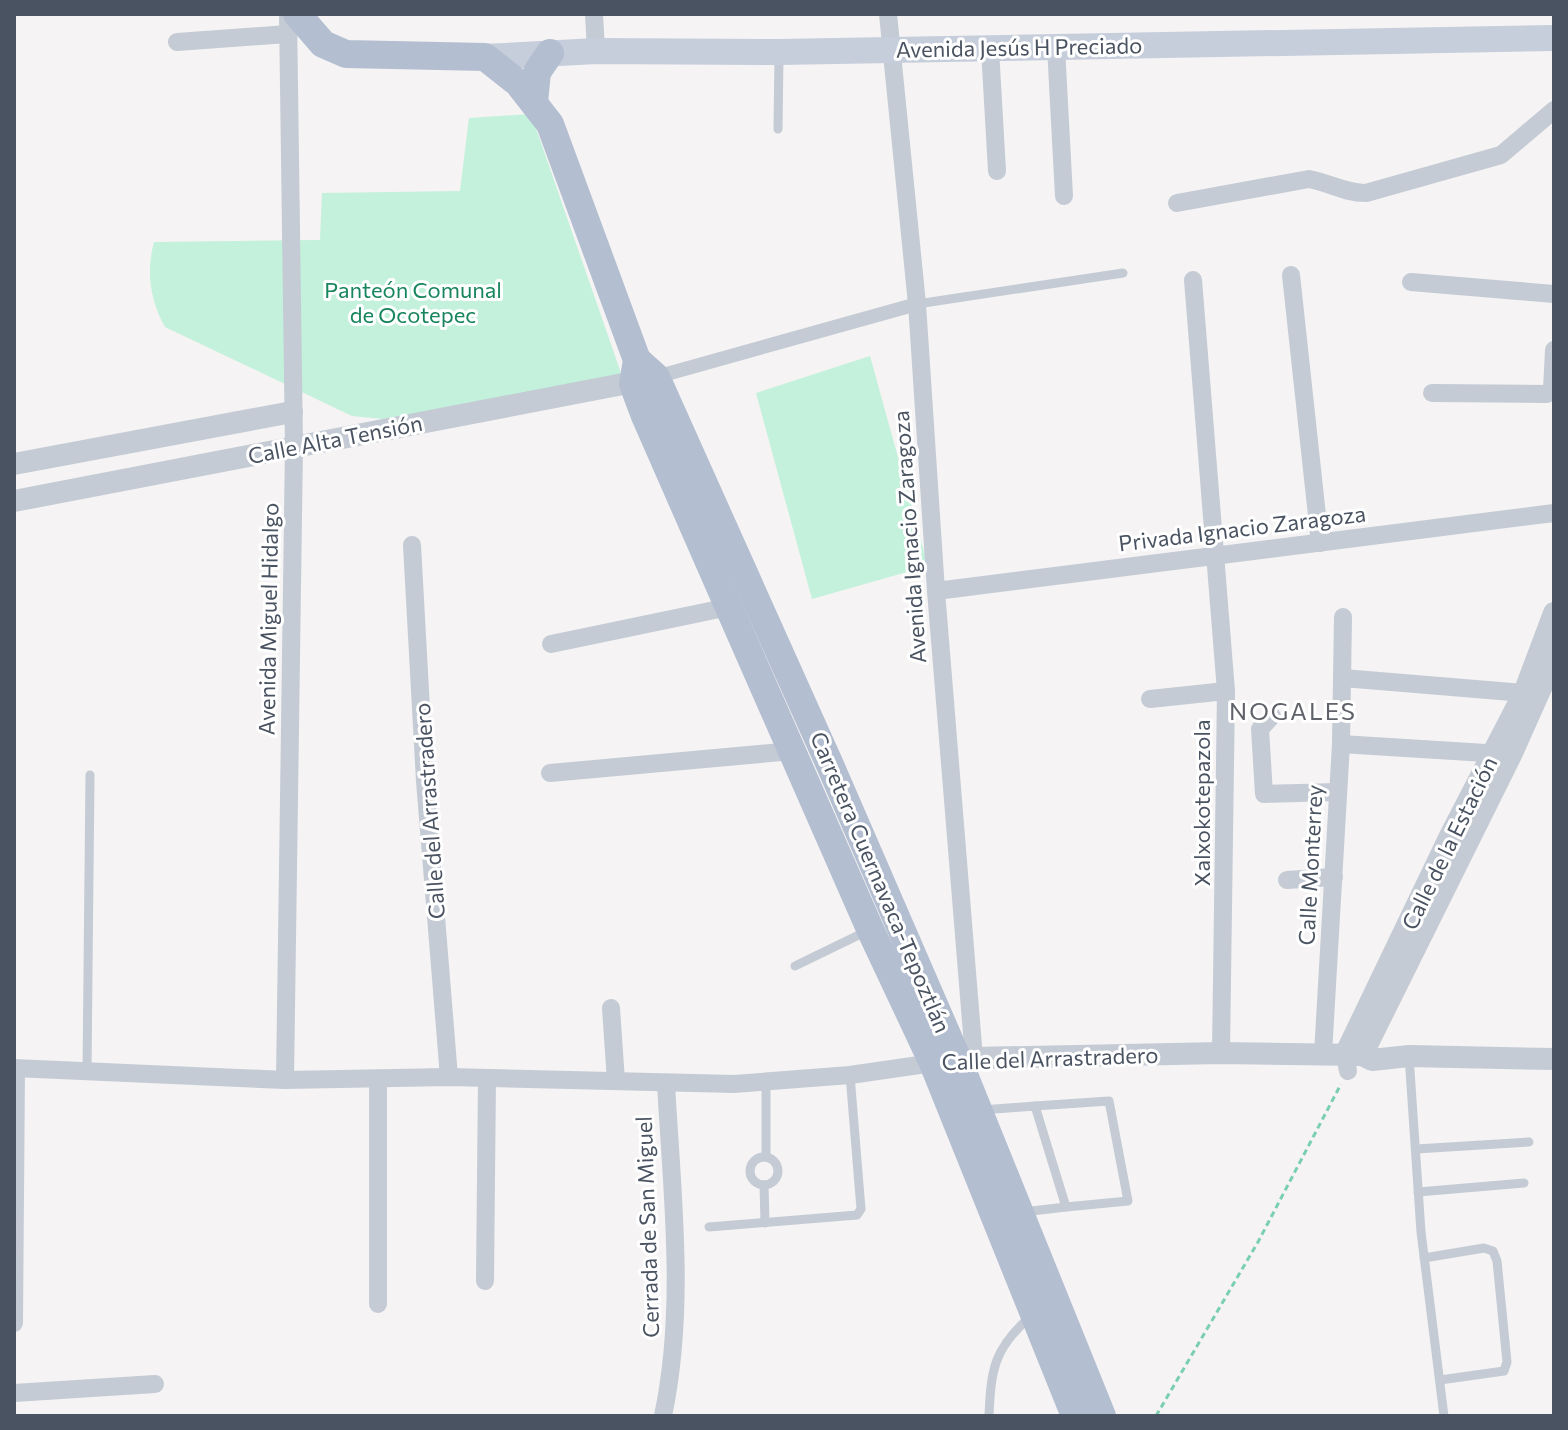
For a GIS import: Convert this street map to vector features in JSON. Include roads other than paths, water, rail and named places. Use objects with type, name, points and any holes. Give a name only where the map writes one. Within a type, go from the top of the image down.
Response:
[{"type":"main road","points":[[292,24],[323,44],[346,54],[485,57]]},
{"type":"main road","name":"Avenida Jesús H Preciado","points":[[485,57],[596,51],[779,52],[1554,38]]},
{"type":"main road","points":[[534,102],[537,72],[550,53]]},
{"type":"main road","name":"Carretera Cuernavaca-Tepoztlán","points":[[485,57],[518,83],[550,124],[729,607],[870,929],[955,1060],[1034,1314],[1075,1416]]},
{"type":"main road","name":"Carretera Cuernavaca-Tepoztlán","points":[[642,374],[824,751],[978,1111],[1102,1416]]},
{"type":"street","name":"Avenida Miguel Hidalgo","points":[[285,1080],[294,446],[292,24],[288,14]]},
{"type":"street","points":[[594,14],[596,51]]},
{"type":"street","name":"Avenida Ignacio Zaragoza","points":[[888,14],[917,304],[936,591],[955,1060]]},
{"type":"street","points":[[177,42],[292,24]]},
{"type":"street","points":[[1056,47],[1064,196]]},
{"type":"street","points":[[990,49],[997,171]]},
{"type":"street","points":[[1177,203],[1309,179],[1325,182],[1344,193],[1366,193],[1501,155],[1554,110]]},
{"type":"street","points":[[1291,275],[1320,543]]},
{"type":"street","name":"Xalxokotepazola","points":[[1193,280],[1218,554],[1226,691],[1221,1053]]},
{"type":"street","points":[[1411,282],[1554,294]]},
{"type":"street","points":[[642,374],[917,304]]},
{"type":"street","points":[[1432,393],[1547,394],[1552,389],[1554,350]]},
{"type":"street","name":"Calle Alta Tensión","points":[[14,501],[642,374]]},
{"type":"street","name":"Calle Alta Tensión","points":[[14,464],[292,412]]},
{"type":"street","points":[[130,478],[146,439]]},
{"type":"street","points":[[39,459],[44,496]]},
{"type":"street","name":"Privada Ignacio Zaragoza","points":[[936,591],[1554,513]]},
{"type":"street","name":"Calle del Arrastradero","points":[[412,545],[425,781],[449,1077]]},
{"type":"street","points":[[551,644],[729,607]]},
{"type":"street","name":"Calle de la Estación","points":[[1502,754],[1554,613]]},
{"type":"street","name":"Calle Monterrey","points":[[1343,617],[1334,877],[1345,1059]]},
{"type":"street","name":"Calle de la Estación","points":[[1345,1059],[1554,659]]},
{"type":"street","points":[[1343,678],[1524,693]]},
{"type":"street","points":[[1150,699],[1226,691]]},
{"type":"street","points":[[1272,716],[1260,729],[1264,794],[1338,792]]},
{"type":"street","points":[[1341,744],[1502,754]]},
{"type":"street","points":[[550,773],[793,751]]},
{"type":"street","points":[[1287,880],[1334,877]]},
{"type":"street","points":[[611,1008],[616,1081]]},
{"type":"street","name":"Calle del Arrastradero","points":[[15,1068],[285,1080],[449,1077],[666,1084],[850,1075],[955,1060],[1221,1053],[1372,1060],[1409,1056],[1554,1059]]},
{"type":"street","points":[[14,1323],[15,1068]]},
{"type":"street","points":[[485,1281],[487,1078]]},
{"type":"street","points":[[378,1079],[378,1304]]},
{"type":"street","name":"Cerrada de San Miguel","points":[[663,1416],[675,1345],[666,1084]]},
{"type":"street","points":[[14,1393],[155,1384]]},
{"type":"lane","points":[[778,129],[779,52]]},
{"type":"lane","points":[[917,304],[1123,273]]},
{"type":"lane","points":[[87,1071],[90,775]]},
{"type":"lane","points":[[795,966],[870,929]]},
{"type":"lane","points":[[1409,1056],[1424,1258],[1444,1416]]},
{"type":"lane","points":[[709,1227],[852,1216],[861,1209],[850,1075]]},
{"type":"lane","points":[[764,1185],[775,1180],[778,1169],[766,1157],[766,1081]]},
{"type":"lane","points":[[978,1111],[1109,1101],[1128,1201],[1020,1213]]},
{"type":"lane","points":[[1035,1106],[1066,1207]]},
{"type":"lane","points":[[1416,1149],[1529,1142]]},
{"type":"lane","points":[[764,1185],[753,1179],[751,1167],[754,1161],[766,1157]]},
{"type":"lane","points":[[1418,1192],[1524,1183]]},
{"type":"lane","points":[[764,1185],[765,1223]]},
{"type":"lane","points":[[1424,1258],[1484,1248],[1493,1251],[1497,1261],[1507,1362],[1504,1371],[1440,1380]]},
{"type":"lane","points":[[989,1416],[994,1360],[1010,1334],[1034,1314]]},
{"type":"district","name":"NOGALES","points":[[1293,710]]},
{"type":"park label","name":"Panteón Comunal de Ocotepec","points":[[413,302]]}]
